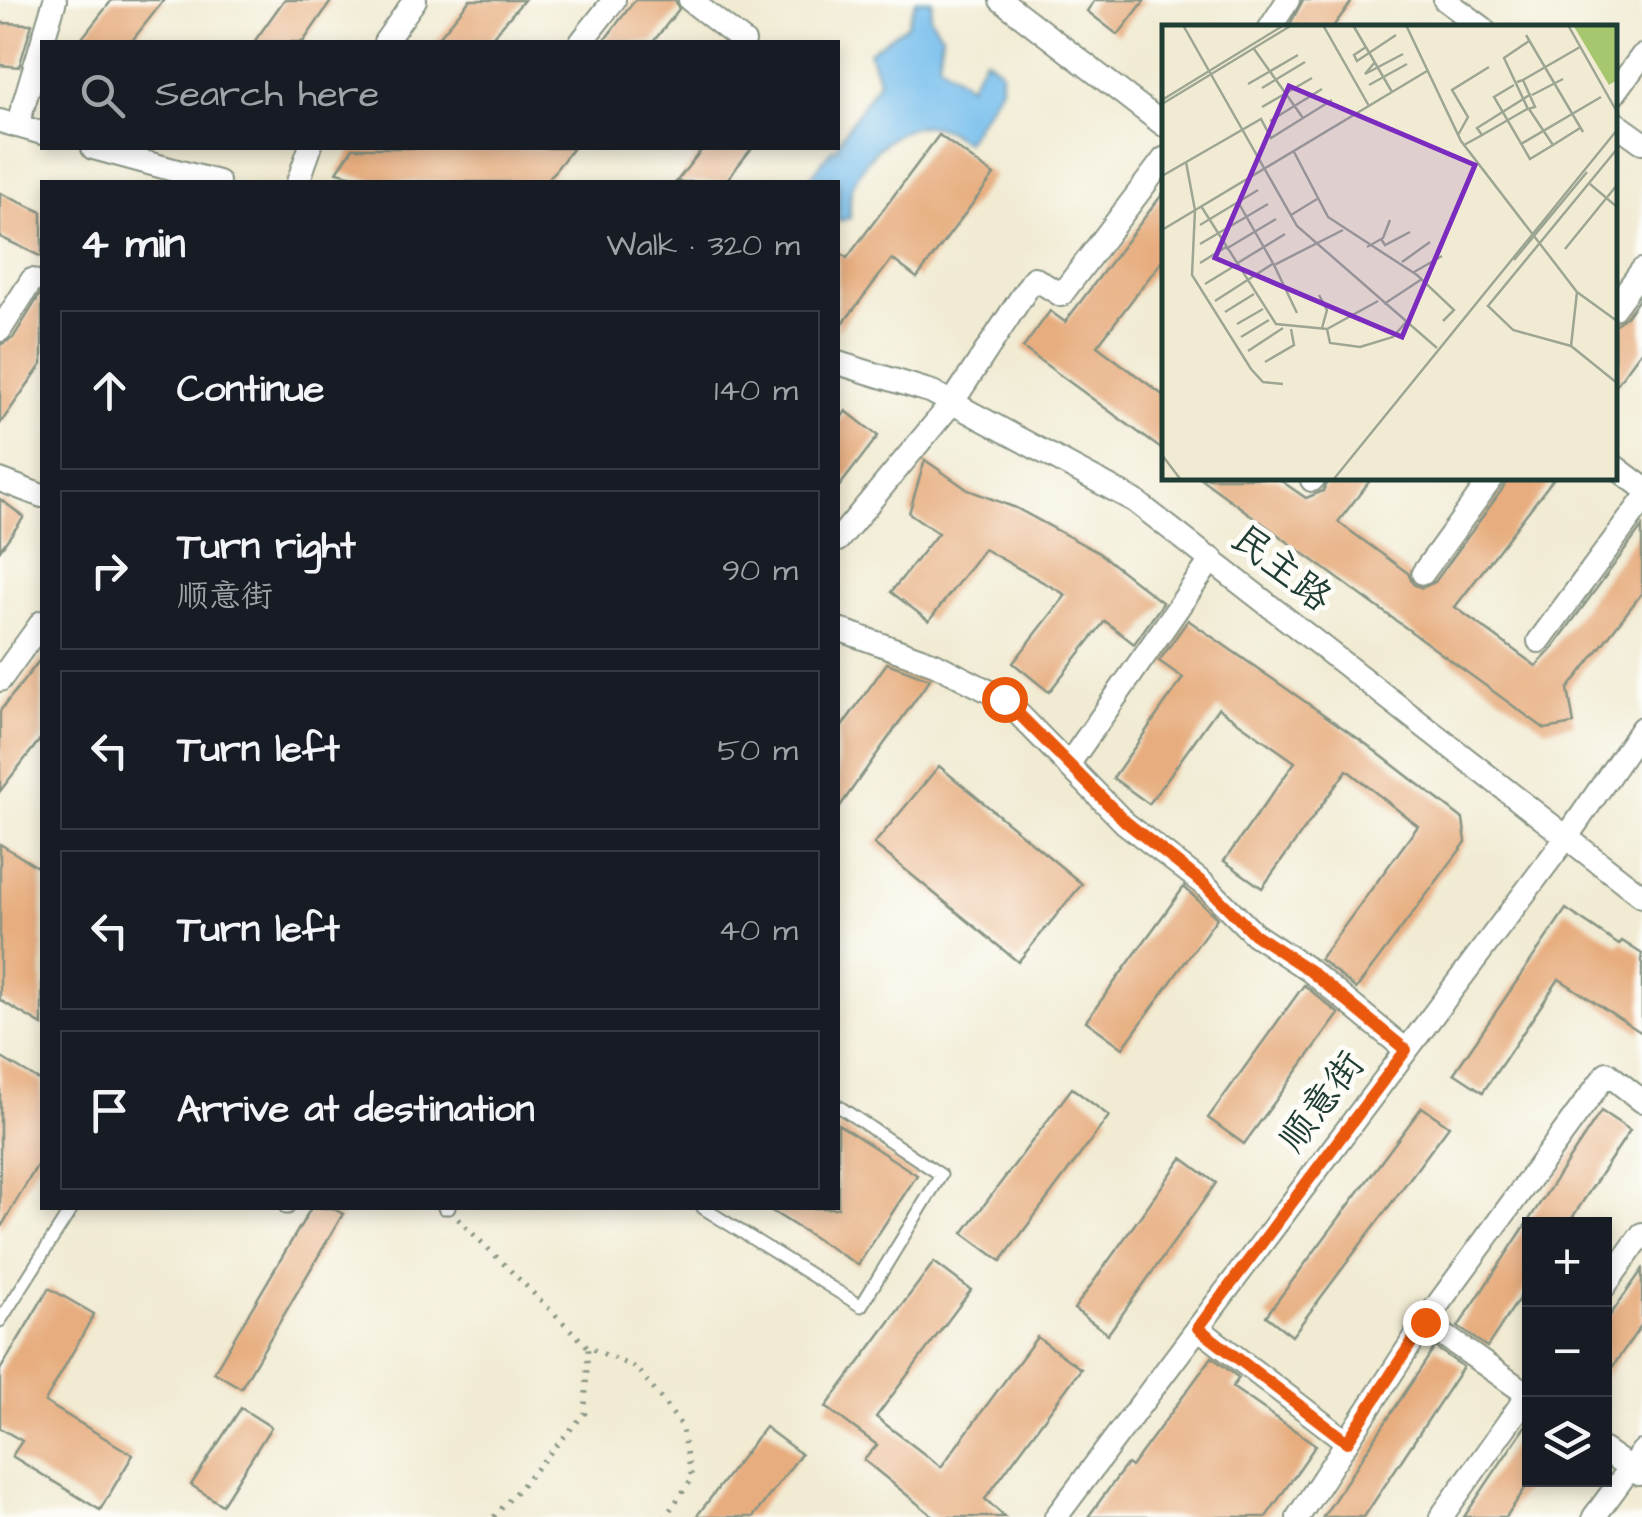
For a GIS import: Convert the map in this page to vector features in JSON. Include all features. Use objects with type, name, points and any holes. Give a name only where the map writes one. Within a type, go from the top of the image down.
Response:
[{"type":"street","points":[[40,132],[8,124],[55,0]]},
{"type":"street","points":[[385,40],[415,0]]},
{"type":"street","points":[[583,40],[614,0]]},
{"type":"street","points":[[690,0],[741,40]]},
{"type":"street","points":[[1002,0],[1162,124]]},
{"type":"street","points":[[1272,25],[1288,0]]},
{"type":"street","points":[[1444,0],[1473,18]]},
{"type":"street","points":[[1617,90],[1642,56]]},
{"type":"street","points":[[1617,124],[1642,142]]},
{"type":"street","points":[[101,150],[211,180]]},
{"type":"street","points":[[299,180],[309,150]]},
{"type":"street","points":[[840,538],[952,403],[1034,278],[1062,295],[1162,162]]},
{"type":"street","points":[[1617,304],[1642,270]]},
{"type":"street","points":[[0,330],[32,280]]},
{"type":"street","name":"民主路","points":[[840,364],[932,392],[1135,501],[1642,896]]},
{"type":"street","points":[[1617,468],[1642,486]]},
{"type":"street","points":[[0,480],[40,490]]},
{"type":"street","points":[[1422,572],[1491,480]]},
{"type":"street","points":[[1539,641],[1642,502]]},
{"type":"street","points":[[1068,764],[1212,559]]},
{"type":"street","points":[[0,680],[40,625]]},
{"type":"street","points":[[840,630],[934,664],[1004,699],[1126,822],[1204,884],[1254,934],[1309,970],[1406,1050]]},
{"type":"street","name":"顺意街","points":[[1056,1517],[1566,838],[1642,728]]},
{"type":"street","points":[[1298,1517],[1425,1322],[1607,1072],[1642,1101]]},
{"type":"street","points":[[1612,1275],[1642,1234]]},
{"type":"street","points":[[1425,1322],[1522,1389]]},
{"type":"street","points":[[1198,1328],[1347,1442]]},
{"type":"street","points":[[1441,1517],[1527,1397]]},
{"type":"street","points":[[1594,1517],[1638,1465],[1612,1454]]},
{"type":"lane","points":[[705,1210],[861,1306],[942,1175],[840,1107]]},
{"type":"lane","points":[[0,1321],[71,1210]]},
{"type":"path","points":[[449,1210],[588,1347],[638,1370],[681,1426],[692,1480],[665,1517]]},
{"type":"path","points":[[494,1517],[585,1413],[588,1347]]},
{"type":"water","points":[[916,0],[932,0],[930,17],[942,35],[939,63],[969,86],[985,58],[1001,70],[1001,87],[965,142],[944,129],[929,126],[915,127],[888,140],[858,174],[851,191],[850,218],[840,220],[840,180],[809,180],[831,150],[840,150],[840,139],[879,81],[869,52],[907,25]]},
{"type":"building","points":[[112,0],[164,0],[133,40],[81,40]]},
{"type":"building","points":[[284,0],[332,0],[304,40],[255,40]]},
{"type":"building","points":[[470,0],[524,0],[490,40],[437,40]]},
{"type":"building","points":[[635,0],[675,0],[679,9],[655,40],[605,40]]},
{"type":"building","points":[[1095,0],[1145,0],[1118,35],[1087,11]]},
{"type":"building","points":[[1303,0],[1353,0],[1334,25],[1290,25]]},
{"type":"building","points":[[0,23],[32,24],[19,67],[0,65]]},
{"type":"building","points":[[939,135],[994,175],[917,278],[892,259],[840,327],[840,253],[847,258]]},
{"type":"building","points":[[352,150],[571,150],[548,180],[371,180],[337,172]]},
{"type":"building","points":[[701,150],[750,150],[727,180],[678,180]]},
{"type":"building","points":[[0,193],[40,211],[40,256],[0,237]]},
{"type":"building","points":[[1162,195],[1162,261],[1097,346],[1162,395],[1162,450],[1023,348],[1050,311],[1065,322]]},
{"type":"building","points":[[40,294],[40,367],[0,424],[0,345],[13,338]]},
{"type":"building","points":[[1642,295],[1642,350],[1617,384],[1617,323]]},
{"type":"building","points":[[846,411],[878,436],[840,485],[840,419]]},
{"type":"building","points":[[925,460],[968,490],[1016,508],[1099,553],[1163,603],[1134,644],[1105,621],[1049,692],[1013,663],[1066,595],[984,549],[929,621],[891,592],[938,533],[909,513]]},
{"type":"building","points":[[1203,480],[1280,480],[1306,498],[1323,491],[1328,480],[1370,480],[1338,522],[1408,573],[1413,584],[1422,588],[1435,582],[1506,480],[1552,480],[1455,607],[1536,666],[1642,527],[1642,593],[1568,689],[1574,724],[1545,729]]},
{"type":"building","points":[[0,499],[24,517],[0,550]]},
{"type":"building","points":[[1188,620],[1366,744],[1463,819],[1466,842],[1356,989],[1320,959],[1418,826],[1347,770],[1262,888],[1224,861],[1295,762],[1218,708],[1149,804],[1113,778],[1183,678],[1159,661]]},
{"type":"building","points":[[40,660],[40,740],[0,791],[0,711]]},
{"type":"building","points":[[887,663],[930,679],[840,806],[840,729]]},
{"type":"building","points":[[939,766],[1082,884],[1018,962],[874,844]]},
{"type":"building","points":[[0,844],[40,869],[40,1024],[0,1000]]},
{"type":"building","points":[[1184,887],[1217,918],[1123,1048],[1086,1021]]},
{"type":"building","points":[[1566,909],[1619,945],[1622,941],[1642,954],[1642,1033],[1559,979],[1483,1092],[1454,1073]]},
{"type":"building","points":[[1304,985],[1339,1014],[1244,1144],[1208,1118]]},
{"type":"building","points":[[0,1057],[40,1081],[40,1160],[0,1229]]},
{"type":"building","points":[[1072,1088],[1109,1116],[1001,1261],[963,1233]]},
{"type":"building","points":[[1422,1107],[1449,1126],[1292,1336],[1266,1316]]},
{"type":"building","points":[[1601,1111],[1630,1130],[1573,1217],[1531,1217]]},
{"type":"building","points":[[840,1125],[917,1175],[858,1265],[770,1210],[840,1210]]},
{"type":"building","points":[[1182,1158],[1216,1183],[1108,1334],[1074,1309]]},
{"type":"building","points":[[310,1210],[336,1210],[343,1214],[241,1388],[214,1372]]},
{"type":"building","points":[[1522,1230],[1522,1294],[1487,1347],[1458,1327]]},
{"type":"building","points":[[934,1262],[971,1290],[876,1417],[941,1467],[1037,1337],[1081,1369],[985,1499],[1005,1517],[934,1517],[864,1460],[877,1445],[826,1407]]},
{"type":"building","points":[[1642,1270],[1642,1324],[1612,1367],[1612,1313]]},
{"type":"building","points":[[49,1288],[94,1314],[45,1402],[133,1455],[100,1510],[12,1456],[22,1441],[0,1428],[0,1370]]},
{"type":"building","points":[[1435,1347],[1463,1367],[1364,1517],[1323,1517]]},
{"type":"building","points":[[1212,1357],[1239,1378],[1232,1387],[1316,1445],[1266,1517],[1088,1517],[1127,1464],[1131,1467]]},
{"type":"building","points":[[241,1408],[271,1427],[222,1505],[191,1485]]},
{"type":"building","points":[[765,1427],[801,1454],[753,1517],[696,1517]]},
{"type":"building","points":[[1522,1431],[1522,1487],[1526,1487],[1506,1517],[1464,1517]]},
{"type":"route","points":[[1004,699],[1126,822],[1204,884],[1254,934],[1309,970],[1406,1050],[1198,1328],[1347,1442],[1425,1322]]}]
